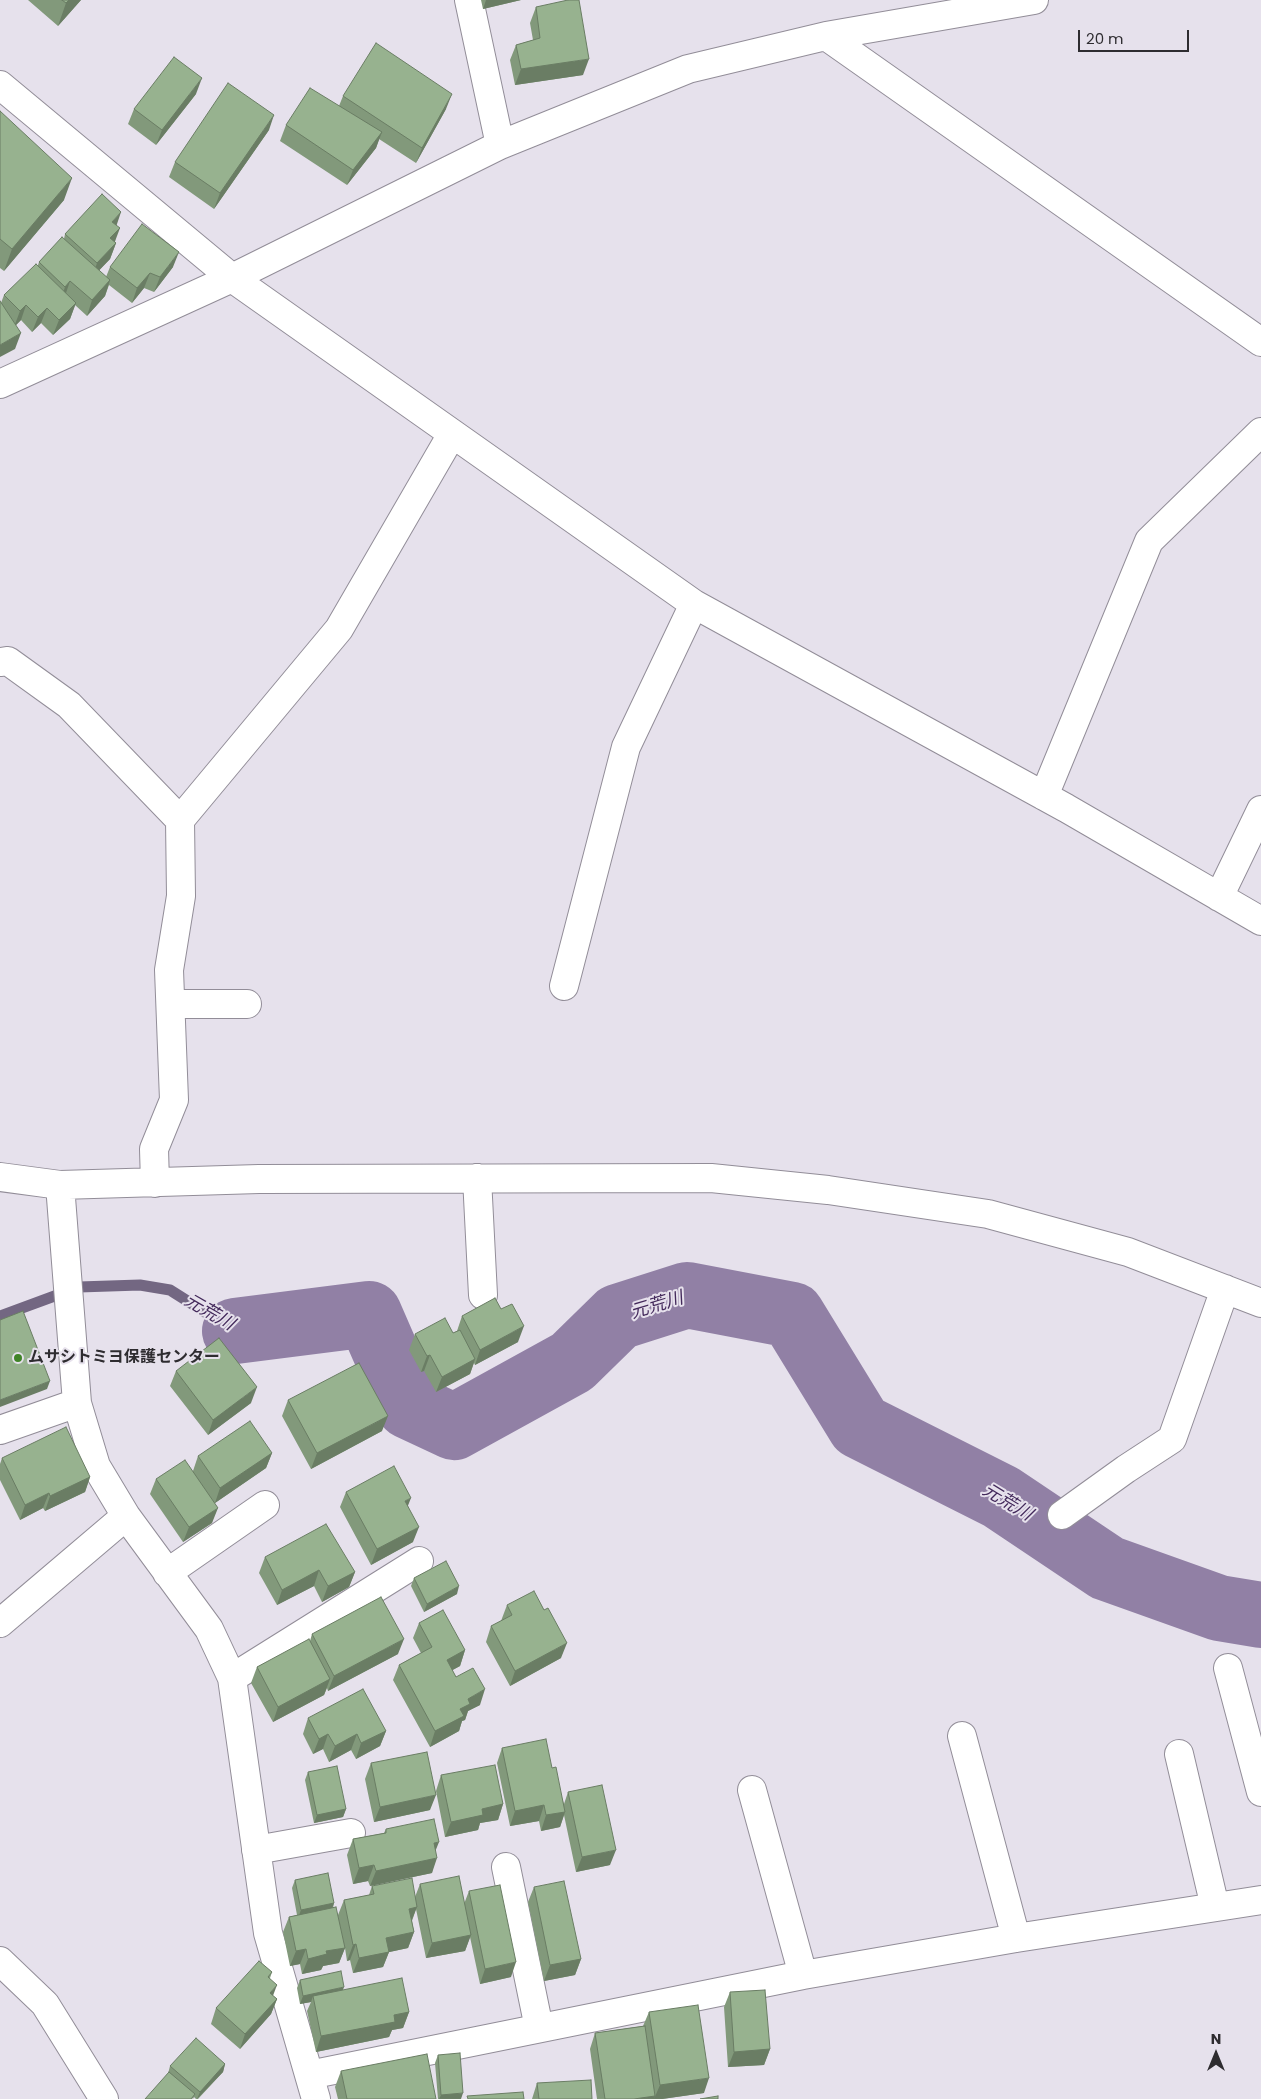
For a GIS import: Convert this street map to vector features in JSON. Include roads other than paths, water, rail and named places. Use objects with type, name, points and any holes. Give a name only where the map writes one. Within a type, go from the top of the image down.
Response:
[{"type":"street","points":[[469,0],[500,145]]},
{"type":"street","points":[[0,384],[232,278],[500,145],[688,69],[826,36],[1034,0]]},
{"type":"street","points":[[826,36],[1261,342]]},
{"type":"street","points":[[0,85],[232,278],[694,604],[1044,796],[1261,921]]},
{"type":"street","points":[[1044,796],[1149,541],[1261,432]]},
{"type":"street","points":[[155,1183],[154,1150],[174,1100],[169,970],[181,896],[180,820],[339,629],[452,434]]},
{"type":"street","points":[[564,986],[626,747],[694,604]]},
{"type":"street","points":[[0,662],[8,661],[69,705],[180,820]]},
{"type":"street","points":[[1219,897],[1261,810]]},
{"type":"street","points":[[171,1004],[247,1004]]},
{"type":"street","points":[[477,1178],[483,1295]]},
{"type":"street","points":[[3,1185],[155,1183],[259,1179],[711,1178],[828,1190],[988,1214],[1128,1252],[1261,1302]]},
{"type":"street","points":[[60,1185],[77,1403],[96,1466],[126,1516],[209,1629],[232,1678],[268,1933],[313,2087],[539,2028],[803,1975],[1016,1938],[1261,1900]]},
{"type":"street","points":[[1062,1515],[1172,1439],[1225,1289]]},
{"type":"street","points":[[0,1430],[77,1403]]},
{"type":"street","points":[[168,1573],[265,1505]]},
{"type":"street","points":[[0,1623],[126,1516]]},
{"type":"street","points":[[232,1678],[420,1561]]},
{"type":"street","points":[[1228,1668],[1260,1788]]},
{"type":"street","points":[[962,1736],[1016,1938]]},
{"type":"street","points":[[1179,1754],[1215,1907]]},
{"type":"street","points":[[752,1790],[803,1975]]},
{"type":"street","points":[[256,1850],[351,1833]]},
{"type":"street","points":[[506,1867],[539,2028]]},
{"type":"street","points":[[0,1960],[45,2004],[104,2099]]},
{"type":"waterway","name":"元荒川","points":[[0,1316],[79,1287],[140,1285],[170,1290],[235,1331]]},
{"type":"waterway","name":"元荒川","points":[[235,1331],[369,1314],[409,1406],[454,1427],[572,1362],[618,1317],[687,1295],[792,1315],[860,1426],[1001,1497],[1107,1568],[1219,1608],[1261,1615]]},
{"type":"place","name":"ムサシトミヨ保護センター","points":[[18,1358]]}]
